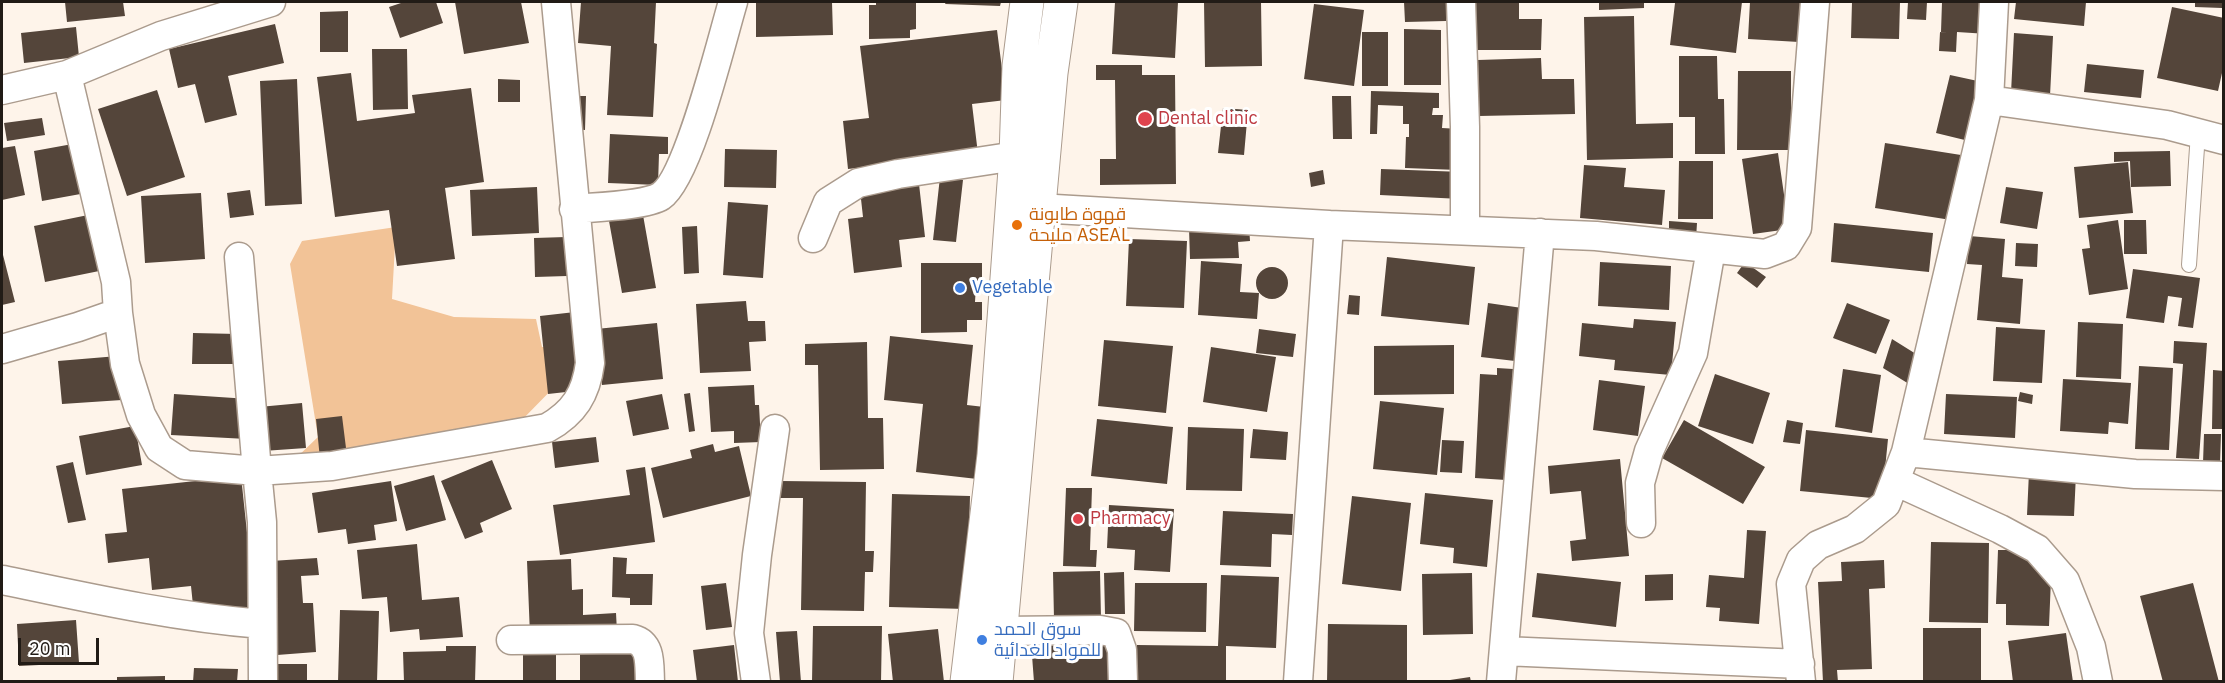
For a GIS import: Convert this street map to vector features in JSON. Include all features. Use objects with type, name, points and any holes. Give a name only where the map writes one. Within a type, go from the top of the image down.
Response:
[{"type":"main road","points":[[967,681],[994,455],[1016,156],[1019,66],[1027,2]]},
{"type":"main road","points":[[996,681],[1038,207],[1051,74],[1061,2]]},
{"type":"street","points":[[2,90],[67,75],[161,36],[271,2]]},
{"type":"street","points":[[67,75],[116,282],[124,364],[141,415],[159,448],[185,465],[257,471],[332,466],[547,428],[561,420],[573,409],[582,395],[588,380],[590,363],[556,2]]},
{"type":"street","points":[[574,209],[639,202],[661,195],[678,174],[702,112],[733,2]]},
{"type":"street","points":[[1461,2],[1465,116],[1465,230]]},
{"type":"street","points":[[1038,207],[1329,225],[1596,236],[1765,254],[1786,246],[1797,228],[1815,2]]},
{"type":"street","points":[[1504,651],[1801,673],[1791,584],[1802,560],[1818,545],[1855,529],[1886,504],[1906,452],[1989,100],[1994,2]]},
{"type":"street","points":[[1989,100],[2167,125],[2211,136]]},
{"type":"street","points":[[813,238],[828,202],[858,183],[898,174],[1016,156]]},
{"type":"street","points":[[1298,681],[1329,225]]},
{"type":"street","points":[[1501,681],[1540,233]]},
{"type":"street","points":[[1641,523],[1640,483],[1649,451],[1693,353],[1711,249]]},
{"type":"street","points":[[239,257],[262,522],[263,681]]},
{"type":"street","points":[[2,349],[118,313]]},
{"type":"street","points":[[756,681],[749,633],[756,555],[775,429]]},
{"type":"street","points":[[1906,452],[2135,474],[2223,476]]},
{"type":"street","points":[[1895,481],[2000,529],[2037,549],[2065,581],[2091,647],[2098,681]]},
{"type":"street","points":[[3,580],[210,620],[262,624]]},
{"type":"street","points":[[1000,631],[1101,630],[1116,633],[1122,650],[1123,681]]},
{"type":"street","points":[[511,640],[633,639],[641,641],[649,659],[650,681]]},
{"type":"lane","points":[[2189,265],[2211,136]]},
{"type":"shaded area","points":[[396,227],[392,299],[454,317],[536,319],[542,347],[566,348],[565,376],[518,424],[296,458],[318,437],[290,264],[302,241]]},
{"type":"building","points":[[65,2],[123,2],[125,16],[67,22]]},
{"type":"building","points":[[404,2],[436,2],[443,23],[400,38],[389,7]]},
{"type":"building","points":[[455,2],[521,2],[529,43],[464,54]]},
{"type":"building","points":[[581,2],[656,2],[654,43],[657,44],[653,117],[607,115],[611,46],[578,43]]},
{"type":"building","points":[[756,2],[832,2],[833,35],[756,37]]},
{"type":"building","points":[[876,2],[916,2],[916,29],[910,30],[910,38],[869,39],[869,5],[876,5]]},
{"type":"building","points":[[946,2],[1001,2],[1000,6],[945,4]]},
{"type":"building","points":[[1115,2],[1178,2],[1175,58],[1112,54]]},
{"type":"building","points":[[1204,2],[1261,2],[1262,66],[1205,67]]},
{"type":"building","points":[[1404,2],[1457,2],[1457,5],[1446,6],[1446,21],[1405,22]]},
{"type":"building","points":[[1472,2],[1519,2],[1519,19],[1542,19],[1541,50],[1472,50]]},
{"type":"building","points":[[1599,2],[1644,2],[1644,8],[1599,10]]},
{"type":"building","points":[[1742,2],[1736,53],[1670,45],[1675,3]]},
{"type":"building","points":[[1750,2],[1802,2],[1799,42],[1748,39]]},
{"type":"building","points":[[1852,2],[1900,2],[1899,39],[1851,38]]},
{"type":"building","points":[[1908,2],[1927,2],[1926,20],[1907,19]]},
{"type":"building","points":[[1942,2],[1989,2],[1988,34],[1957,32],[1956,52],[1939,51],[1940,32],[1948,33],[1941,32]]},
{"type":"building","points":[[2016,2],[2086,2],[2084,26],[2014,19]]},
{"type":"building","points":[[2195,2],[2223,2],[2222,8],[2195,7]]},
{"type":"building","points":[[1314,4],[1364,10],[1354,86],[1304,79]]},
{"type":"building","points":[[2172,7],[2224,18],[2224,64],[2218,91],[2157,78]]},
{"type":"building","points":[[348,11],[348,52],[320,52],[320,12]]},
{"type":"building","points":[[1634,16],[1636,124],[1673,123],[1673,158],[1587,160],[1584,17]]},
{"type":"building","points":[[275,24],[284,63],[228,76],[237,115],[205,123],[195,84],[178,88],[169,49]]},
{"type":"building","points":[[76,27],[79,57],[24,63],[21,33]]},
{"type":"building","points":[[1404,29],[1441,30],[1441,85],[1404,85]]},
{"type":"building","points":[[997,30],[1006,100],[972,104],[978,154],[848,169],[843,121],[869,118],[860,46]]},
{"type":"building","points":[[1362,32],[1388,32],[1388,86],[1362,86]]},
{"type":"building","points":[[2014,33],[2053,36],[2050,96],[2011,93]]},
{"type":"building","points":[[372,49],[407,49],[408,109],[373,110]]},
{"type":"building","points":[[1679,56],[1717,56],[1718,99],[1724,99],[1725,154],[1695,154],[1695,117],[1679,117]]},
{"type":"building","points":[[1541,58],[1542,79],[1574,79],[1575,114],[1479,116],[1478,60]]},
{"type":"building","points":[[2087,64],[2144,70],[2141,98],[2084,92]]},
{"type":"building","name":"Dental clinic","points":[[1096,65],[1142,65],[1142,75],[1175,75],[1176,184],[1100,185],[1100,159],[1116,159],[1115,80],[1096,80]]},
{"type":"building","points":[[1738,71],[1791,71],[1791,150],[1737,150]]},
{"type":"building","points":[[351,73],[357,121],[415,113],[412,95],[471,88],[484,182],[445,188],[455,259],[397,266],[389,210],[335,217],[317,77]]},
{"type":"building","points":[[1950,75],[1987,83],[1973,142],[1936,133]]},
{"type":"building","points":[[297,79],[302,204],[265,206],[260,81]]},
{"type":"building","points":[[498,79],[520,80],[520,102],[498,102]]},
{"type":"building","points":[[157,90],[185,177],[127,196],[98,109]]},
{"type":"building","points":[[1371,91],[1439,93],[1439,108],[1433,108],[1432,115],[1443,115],[1442,128],[1460,129],[1458,170],[1405,168],[1406,137],[1409,137],[1409,124],[1403,124],[1403,106],[1378,105],[1377,134],[1370,134]]},
{"type":"building","points":[[571,96],[586,96],[585,130],[571,129]]},
{"type":"building","points":[[1332,96],[1351,96],[1352,139],[1333,139]]},
{"type":"building","points":[[1223,108],[1248,110],[1244,155],[1218,153]]},
{"type":"building","points":[[42,118],[45,135],[7,141],[4,123]]},
{"type":"building","points":[[610,134],[668,137],[668,154],[659,154],[658,185],[608,183]]},
{"type":"building","points":[[78,143],[86,193],[42,201],[34,151]]},
{"type":"building","points":[[1885,143],[1961,155],[1951,220],[1875,208]]},
{"type":"building","points":[[15,146],[25,195],[2,200],[2,148]]},
{"type":"building","points":[[725,149],[777,150],[776,188],[724,187]]},
{"type":"building","points":[[2170,151],[2171,186],[2131,187],[2130,161],[2114,162],[2114,152]]},
{"type":"building","points":[[1778,153],[1789,229],[1753,234],[1742,159]]},
{"type":"building","points":[[1679,161],[1713,161],[1713,219],[1678,219]]},
{"type":"building","points":[[2128,162],[2133,213],[2079,218],[2074,167]]},
{"type":"building","points":[[1584,165],[1626,168],[1624,187],[1665,190],[1662,225],[1580,218]]},
{"type":"building","points":[[1381,169],[1463,172],[1461,199],[1380,195]]},
{"type":"building","points":[[1323,170],[1325,184],[1311,187],[1309,173]]},
{"type":"building","points":[[940,177],[963,180],[956,242],[933,240]]},
{"type":"building","points":[[919,184],[925,237],[899,240],[902,267],[854,273],[848,219],[863,217],[860,190]]},
{"type":"building","points":[[537,187],[539,233],[472,236],[470,190]]},
{"type":"building","points":[[2006,187],[2043,192],[2037,229],[2000,223]]},
{"type":"building","points":[[250,190],[254,215],[230,218],[227,193]]},
{"type":"building","points":[[201,193],[205,259],[145,263],[141,196]]},
{"type":"building","points":[[728,202],[768,205],[763,278],[723,275]]},
{"type":"building","points":[[98,213],[109,269],[45,282],[34,226]]},
{"type":"building","points":[[643,215],[656,288],[622,293],[609,221]]},
{"type":"building","points":[[2118,220],[2128,289],[2089,295],[2082,249],[2090,248],[2087,225]]},
{"type":"building","points":[[2124,220],[2146,220],[2147,254],[2124,254]]},
{"type":"building","points":[[1669,221],[1697,223],[1696,239],[1669,238]]},
{"type":"building","points":[[1834,223],[1933,233],[1929,272],[1831,262]]},
{"type":"building","points":[[697,226],[699,273],[684,274],[682,227]]},
{"type":"building","points":[[1249,226],[1250,241],[1238,242],[1239,258],[1190,259],[1189,228]]},
{"type":"building","points":[[1969,236],[2005,239],[2002,277],[2023,279],[2020,324],[1977,320],[1982,265],[1967,264]]},
{"type":"building","points":[[566,237],[567,276],[535,277],[534,238]]},
{"type":"building","points":[[1129,239],[1187,241],[1184,308],[1126,306]]},
{"type":"building","points":[[2016,243],[2038,244],[2037,267],[2015,266]]},
{"type":"building","points":[[2,251],[15,302],[2,305]]},
{"type":"building","points":[[1387,257],[1475,267],[1469,325],[1381,316]]},
{"type":"building","points":[[1201,261],[1242,264],[1240,292],[1259,293],[1257,319],[1198,315]]},
{"type":"building","points":[[1600,262],[1671,266],[1669,310],[1598,306]]},
{"type":"building","points":[[1745,262],[1766,277],[1757,288],[1737,273]]},
{"type":"building","points":[[921,263],[982,263],[982,285],[976,285],[975,302],[982,302],[982,320],[967,320],[967,332],[921,333]]},
{"type":"building","points":[[1272,267],[1283,272],[1288,283],[1283,294],[1272,299],[1261,294],[1256,283],[1261,272]]},
{"type":"building","points":[[2133,269],[2200,278],[2193,328],[2178,326],[2182,298],[2168,296],[2164,323],[2126,318]]},
{"type":"building","points":[[1349,295],[1360,296],[1359,315],[1347,314]]},
{"type":"building","points":[[746,301],[748,321],[765,321],[766,341],[749,342],[751,371],[700,373],[696,304]]},
{"type":"building","points":[[1488,303],[1522,308],[1515,361],[1481,357]]},
{"type":"building","points":[[1847,303],[1890,320],[1876,354],[1833,338]]},
{"type":"building","points":[[575,312],[584,390],[548,394],[540,316]]},
{"type":"building","points":[[1634,319],[1676,322],[1671,375],[1614,370],[1615,360],[1579,356],[1582,323],[1633,328]]},
{"type":"building","points":[[2078,322],[2123,324],[2121,379],[2076,377]]},
{"type":"building","points":[[657,323],[663,379],[602,385],[596,329]]},
{"type":"building","points":[[1996,327],[2045,330],[2042,383],[1993,381]]},
{"type":"building","points":[[1259,329],[1296,334],[1293,357],[1256,353]]},
{"type":"building","points":[[193,333],[238,334],[237,364],[192,364]]},
{"type":"building","points":[[890,336],[973,345],[967,405],[993,408],[986,480],[916,472],[923,404],[884,400]]},
{"type":"building","points":[[1892,339],[1916,354],[1909,384],[1883,368]]},
{"type":"building","points":[[1104,340],[1173,346],[1166,413],[1098,406]]},
{"type":"building","points":[[2174,341],[2207,343],[2199,459],[2176,458],[2183,364],[2173,363]]},
{"type":"building","points":[[867,342],[868,418],[883,418],[884,469],[820,470],[818,365],[805,365],[805,344]]},
{"type":"building","points":[[1454,345],[1454,394],[1374,395],[1374,346]]},
{"type":"building","points":[[1211,347],[1276,357],[1267,412],[1203,402]]},
{"type":"building","points":[[118,356],[122,400],[62,404],[58,361]]},
{"type":"building","points":[[2139,366],[2173,368],[2169,450],[2135,449]]},
{"type":"building","points":[[1497,368],[1513,369],[1506,480],[1475,478],[1480,374],[1497,375]]},
{"type":"building","points":[[1843,369],[1881,375],[1872,433],[1835,427]]},
{"type":"building","points":[[2213,370],[2224,371],[2224,429],[2212,429]]},
{"type":"building","points":[[1715,374],[1770,393],[1753,444],[1698,426]]},
{"type":"building","points":[[2063,379],[2131,383],[2128,424],[2109,422],[2108,434],[2060,431]]},
{"type":"building","points":[[1599,380],[1645,386],[1638,436],[1593,430]]},
{"type":"building","points":[[754,385],[755,405],[759,405],[761,442],[734,443],[734,431],[711,432],[708,387]]},
{"type":"building","points":[[2020,392],[2033,395],[2032,404],[2018,401]]},
{"type":"building","points":[[690,393],[695,431],[689,432],[684,394]]},
{"type":"building","points":[[174,394],[249,399],[247,439],[171,435]]},
{"type":"building","points":[[662,394],[669,429],[633,436],[626,401]]},
{"type":"building","points":[[1946,394],[2017,397],[2015,438],[1944,434]]},
{"type":"building","points":[[1380,401],[1444,408],[1437,475],[1373,469]]},
{"type":"building","points":[[302,403],[306,448],[263,451],[259,407]]},
{"type":"building","points":[[342,416],[347,456],[320,459],[316,419]]},
{"type":"building","points":[[1097,419],[1173,427],[1167,484],[1091,476]]},
{"type":"building","points":[[1684,420],[1765,467],[1743,504],[1662,458]]},
{"type":"building","points":[[1787,420],[1803,423],[1800,444],[1783,442]]},
{"type":"building","points":[[135,426],[142,465],[86,475],[79,436]]},
{"type":"building","points":[[1188,427],[1244,429],[1242,491],[1186,490]]},
{"type":"building","points":[[1253,429],[1288,432],[1286,460],[1250,458]]},
{"type":"building","points":[[1806,430],[1888,439],[1882,499],[1800,491]]},
{"type":"building","points":[[2204,434],[2221,434],[2220,464],[2203,463]]},
{"type":"building","points":[[596,437],[599,462],[555,468],[552,442]]},
{"type":"building","points":[[1442,440],[1464,441],[1462,473],[1440,472]]},
{"type":"building","points":[[713,444],[715,452],[739,446],[751,496],[663,518],[651,468],[692,458],[690,450]]},
{"type":"building","points":[[1620,459],[1629,556],[1572,561],[1570,541],[1586,539],[1581,491],[1550,494],[1548,466]]},
{"type":"building","points":[[492,460],[512,509],[480,523],[483,532],[465,539],[441,481]]},
{"type":"building","points":[[73,462],[86,520],[68,523],[56,466]]},
{"type":"building","points":[[645,467],[655,542],[560,555],[553,505],[630,495],[626,470]]},
{"type":"building","points":[[2029,472],[2076,474],[2074,516],[2027,515]]},
{"type":"building","points":[[434,475],[446,520],[406,531],[394,486]]},
{"type":"building","points":[[241,476],[255,608],[194,615],[191,586],[152,590],[149,558],[108,563],[105,534],[127,532],[122,489]]},
{"type":"building","points":[[391,481],[397,521],[374,525],[376,540],[348,544],[346,529],[318,533],[312,493]]},
{"type":"building","points":[[781,481],[866,482],[865,551],[874,551],[873,572],[865,572],[864,611],[801,610],[803,498],[780,498]]},
{"type":"building","name":"Pharmacy","points":[[1066,488],[1092,488],[1090,550],[1097,550],[1096,567],[1063,566]]},
{"type":"building","points":[[1425,493],[1493,500],[1487,567],[1453,563],[1454,548],[1420,544]]},
{"type":"building","points":[[892,494],[970,496],[967,609],[889,607]]},
{"type":"building","points":[[1352,496],[1411,503],[1401,591],[1342,584]]},
{"type":"building","points":[[1109,505],[1174,509],[1170,572],[1134,570],[1135,550],[1107,548]]},
{"type":"building","points":[[1223,511],[1293,514],[1292,535],[1272,534],[1271,567],[1220,565]]},
{"type":"building","points":[[1747,530],[1766,531],[1759,624],[1719,621],[1720,608],[1706,607],[1709,575],[1744,578]]},
{"type":"building","points":[[1931,542],[1989,543],[1988,623],[1929,622]]},
{"type":"building","points":[[417,544],[422,600],[459,597],[463,637],[420,640],[419,629],[390,632],[387,597],[362,599],[357,550]]},
{"type":"building","points":[[1998,550],[2023,550],[2051,579],[2049,626],[2006,625],[2006,604],[1996,604]]},
{"type":"building","points":[[613,557],[627,558],[626,574],[653,574],[652,605],[630,605],[630,598],[612,597]]},
{"type":"building","points":[[317,558],[319,575],[301,576],[303,603],[313,603],[316,652],[277,655],[271,561]]},
{"type":"building","points":[[571,559],[572,590],[583,589],[583,615],[616,613],[617,632],[530,635],[527,561]]},
{"type":"building","points":[[1884,560],[1885,588],[1869,589],[1872,669],[1837,670],[1838,682],[1823,682],[1818,582],[1842,581],[1841,562]]},
{"type":"building","points":[[1100,571],[1101,619],[1054,619],[1053,572]]},
{"type":"building","points":[[1124,572],[1125,614],[1105,614],[1104,573]]},
{"type":"building","points":[[1472,573],[1473,634],[1423,635],[1422,574]]},
{"type":"building","points":[[1537,573],[1621,582],[1616,627],[1532,617]]},
{"type":"building","points":[[1673,574],[1673,600],[1645,601],[1645,575]]},
{"type":"building","points":[[1221,575],[1279,577],[1276,648],[1226,646],[1226,682],[1136,682],[1137,645],[1218,646]]},
{"type":"building","points":[[726,583],[732,627],[706,630],[701,586]]},
{"type":"building","points":[[1135,583],[1207,583],[1206,632],[1134,631]]},
{"type":"building","points":[[2193,583],[2219,682],[2163,682],[2140,596]]},
{"type":"building","points":[[340,610],[379,611],[377,682],[338,682]]},
{"type":"building","points":[[76,620],[79,663],[19,666],[17,624]]},
{"type":"building","points":[[1328,624],[1407,625],[1407,682],[1327,682]]},
{"type":"building","points":[[813,626],[882,626],[881,682],[812,682]]},
{"type":"building","points":[[1923,628],[1981,628],[1981,682],[1923,682]]},
{"type":"building","points":[[938,629],[944,682],[893,682],[888,634]]},
{"type":"building","points":[[797,631],[801,682],[780,682],[776,632]]},
{"type":"building","points":[[2066,633],[2073,682],[2013,682],[2008,641]]},
{"type":"building","points":[[1108,636],[1112,682],[1034,682],[1031,642]]},
{"type":"building","points":[[734,645],[738,682],[697,682],[693,650]]},
{"type":"building","points":[[446,646],[476,646],[475,682],[404,682],[403,652],[446,651]]},
{"type":"building","points":[[523,647],[556,647],[556,682],[523,682]]},
{"type":"building","points":[[580,649],[635,650],[635,682],[580,682]]},
{"type":"building","points":[[271,664],[307,664],[307,682],[271,682]]},
{"type":"building","points":[[194,668],[238,669],[237,682],[193,682]]},
{"type":"building","points":[[165,676],[165,682],[117,682],[117,677]]},
{"type":"building","points":[[1470,677],[1471,682],[1450,682],[1450,680]]},
{"type":"place","name":"Dental clinic","points":[[1145,119]]},
{"type":"place","name":"قهوة طابونة مليحة ASEAL","points":[[1017,225]]},
{"type":"place","name":"Vegetable","points":[[960,288]]},
{"type":"place","name":"Pharmacy","points":[[1078,519]]},
{"type":"place","name":"سوق الحمد للمواد الغدائية","points":[[982,640]]}]
